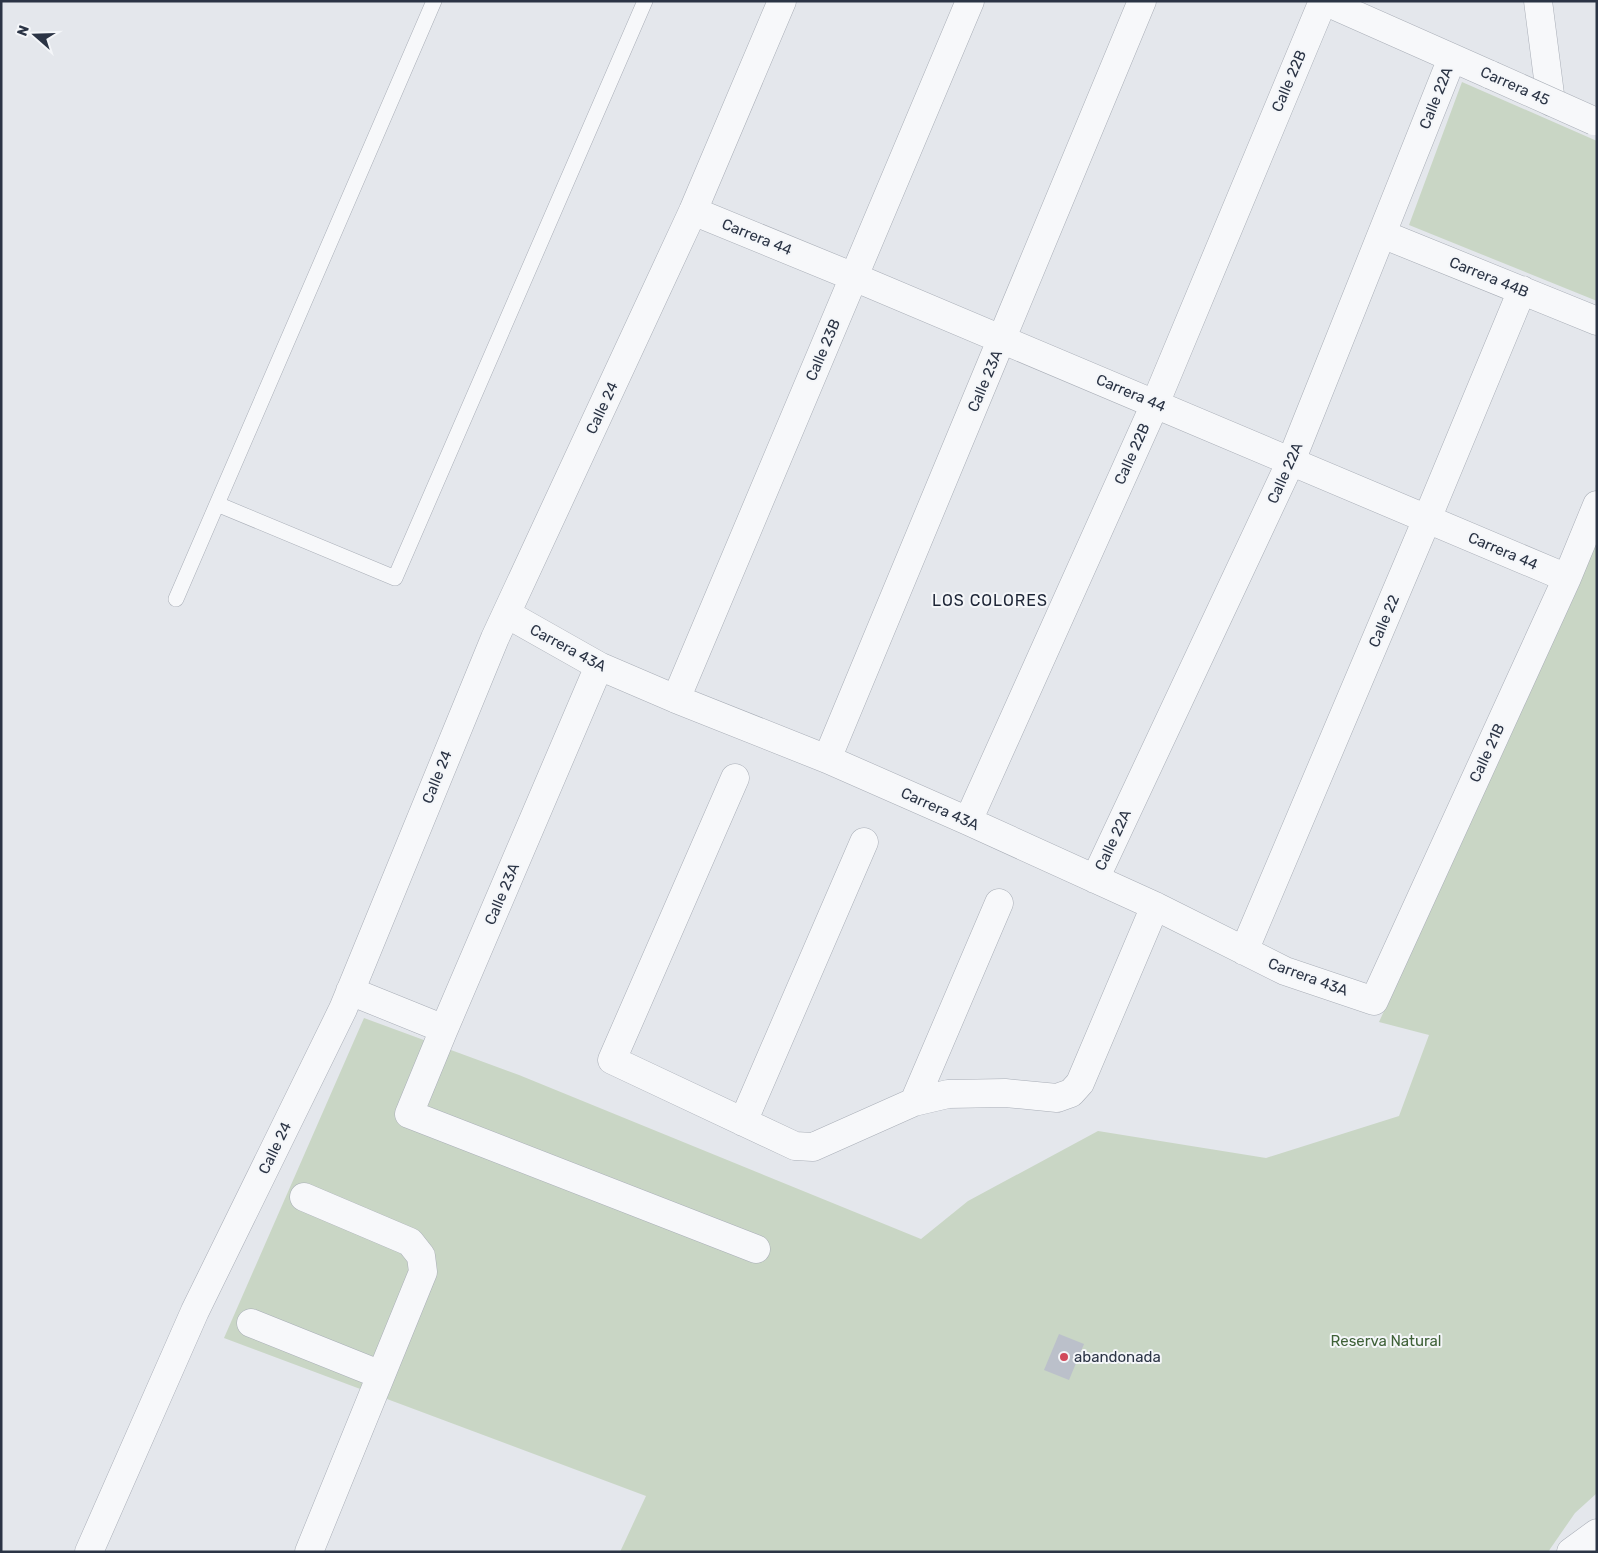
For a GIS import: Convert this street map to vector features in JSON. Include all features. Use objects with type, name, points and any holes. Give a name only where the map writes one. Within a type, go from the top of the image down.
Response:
[{"type":"street","name":"Calle 24","points":[[89,1552],[196,1311],[343,1009],[495,638],[693,211],[782,1]]},
{"type":"street","name":"Calle 23B","points":[[676,699],[970,1]]},
{"type":"street","name":"Calle 23A","points":[[827,759],[1142,1]]},
{"type":"street","name":"Carrera 45","points":[[1323,1],[1596,121]]},
{"type":"street","name":"Calle 22B","points":[[968,822],[1155,404],[1323,1]]},
{"type":"street","points":[[1538,1],[1551,102]]},
{"type":"street","name":"Calle 22A","points":[[1095,879],[1291,461],[1452,58]]},
{"type":"street","name":"Carrera 44","points":[[693,211],[1567,578]]},
{"type":"street","name":"Carrera 44B","points":[[1382,234],[1597,321]]},
{"type":"street","name":"Calle 22","points":[[1244,951],[1522,290]]},
{"type":"street","name":"Calle 21B","points":[[1374,1001],[1567,578],[1597,505]]},
{"type":"street","name":"Carrera 43A","points":[[507,614],[599,666],[827,759],[1155,906],[1285,971],[1374,1001]]},
{"type":"street","name":"Calle 23A","points":[[599,666],[409,1114],[756,1249]]},
{"type":"street","points":[[734,778],[612,1060],[795,1146],[813,1147],[914,1102],[948,1094],[1005,1093],[1056,1098],[1071,1093],[1080,1083],[1155,906]]},
{"type":"street","points":[[743,1122],[864,842]]},
{"type":"street","points":[[914,1102],[999,902]]},
{"type":"street","points":[[350,991],[444,1029]]},
{"type":"street","points":[[304,1197],[410,1242],[420,1256],[423,1272],[309,1552]]},
{"type":"street","points":[[250,1323],[381,1375]]},
{"type":"street","points":[[1571,1552],[1597,1533]]},
{"type":"lane","points":[[176,599],[434,1]]},
{"type":"lane","points":[[217,504],[395,578],[645,1]]},
{"type":"green space","points":[[1462,82],[1597,141],[1597,301],[1409,225]]},
{"type":"green space","name":"Reserva Natural","points":[[1597,527],[1597,1493],[1575,1513],[1548,1552],[620,1552],[646,1496],[224,1338],[364,1018],[519,1075],[921,1239],[968,1201],[1098,1131],[1266,1158],[1399,1116],[1429,1035],[1379,1022]]},
{"type":"building","name":"abandonada","points":[[1059,1334],[1084,1344],[1069,1380],[1044,1370]]},
{"type":"place","name":"abandonada","points":[[1064,1357]]},
{"type":"district","name":"LOS COLORES","points":[[990,600]]}]
